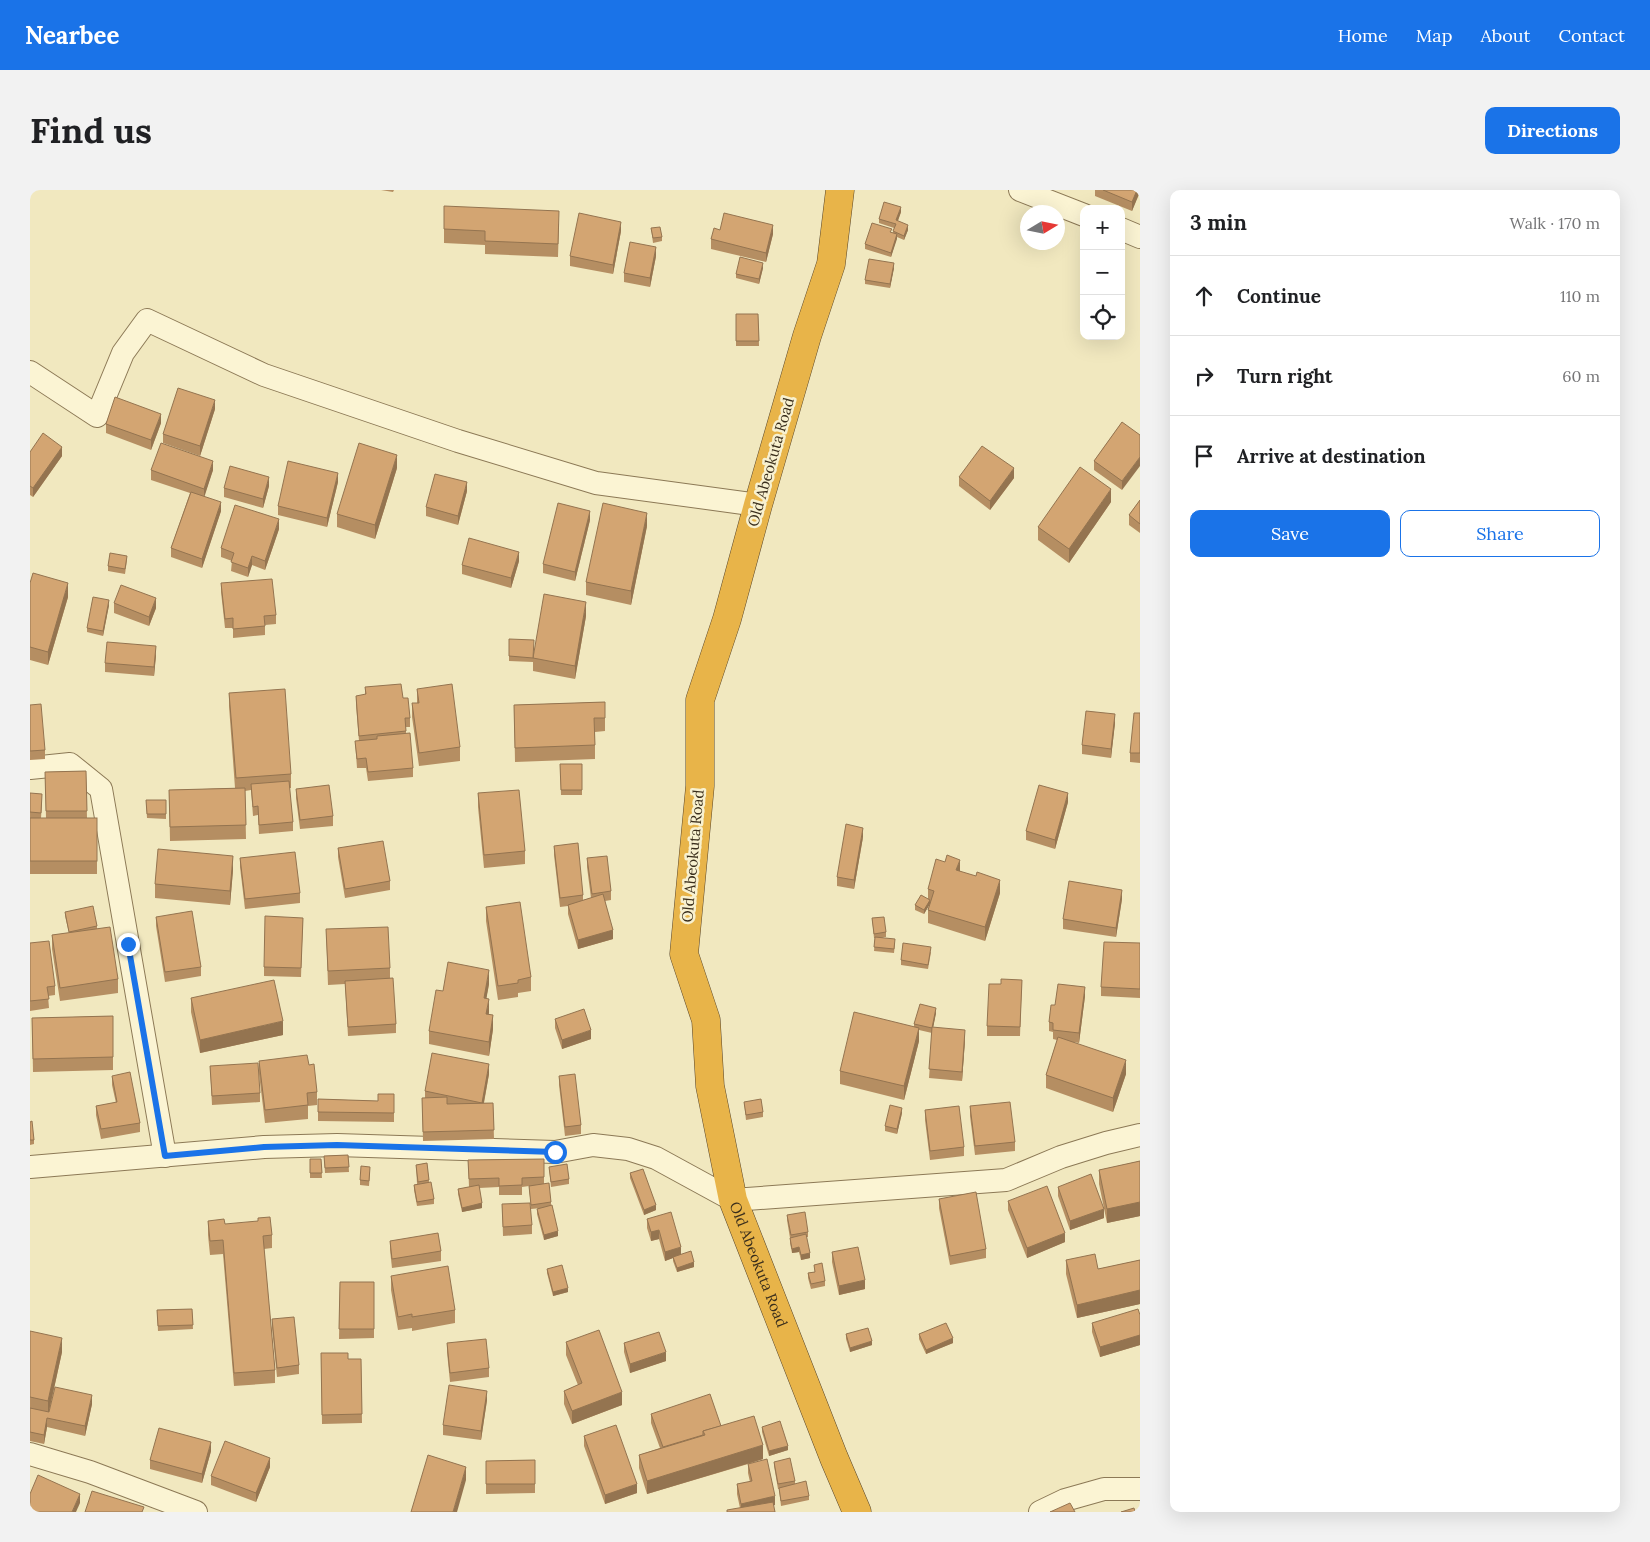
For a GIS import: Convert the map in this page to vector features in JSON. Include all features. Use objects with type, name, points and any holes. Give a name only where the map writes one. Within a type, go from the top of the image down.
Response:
[{"type":"highway","name":"Old Abeokuta Road","points":[[840,190],[830,264],[807,336],[727,619],[700,700],[700,786],[684,954],[706,1020],[710,1086],[733,1200],[857,1512]]},
{"type":"street","points":[[1020,190],[1080,212]]},
{"type":"street","points":[[1125,231],[1140,237]]},
{"type":"street","points":[[30,372],[97,416],[123,353],[147,320],[264,375],[458,441],[596,482],[758,505]]},
{"type":"street","points":[[30,768],[70,764],[101,789],[165,1156]]},
{"type":"street","points":[[30,1167],[264,1147],[337,1145],[555,1152],[593,1145],[628,1149],[656,1158],[733,1200],[1006,1180],[1061,1157],[1140,1135]]},
{"type":"street","points":[[30,1454],[90,1472],[196,1512]]},
{"type":"street","points":[[1040,1512],[1065,1500],[1104,1488],[1140,1489]]},
{"type":"building","points":[[1103,190],[1137,190],[1132,202]]},
{"type":"building","points":[[884,202],[901,207],[896,220],[908,225],[904,236],[893,231],[896,224],[879,219]]},
{"type":"building","points":[[444,206],[559,211],[558,244],[485,241],[485,231],[444,229]]},
{"type":"building","points":[[579,213],[621,222],[613,265],[570,256]]},
{"type":"building","points":[[724,213],[773,225],[766,253],[711,239],[714,228],[720,230]]},
{"type":"building","points":[[872,223],[892,229],[890,232],[897,234],[891,253],[865,244]]},
{"type":"building","points":[[660,227],[662,237],[653,238],[651,228]]},
{"type":"building","points":[[630,242],[656,247],[650,278],[624,273]]},
{"type":"building","points":[[740,257],[763,263],[759,279],[736,274]]},
{"type":"building","points":[[869,259],[894,263],[890,284],[865,280]]},
{"type":"building","points":[[736,314],[758,314],[759,341],[736,341]]},
{"type":"building","points":[[178,388],[215,400],[200,446],[163,434]]},
{"type":"building","points":[[115,397],[161,414],[151,440],[106,424]]},
{"type":"building","points":[[1122,422],[1140,435],[1140,457],[1122,481],[1094,461]]},
{"type":"building","points":[[43,433],[62,447],[33,488],[30,486],[30,452]]},
{"type":"building","points":[[161,443],[213,461],[204,489],[151,470]]},
{"type":"building","points":[[359,443],[397,455],[375,525],[337,514]]},
{"type":"building","points":[[982,446],[1014,468],[990,501],[959,477]]},
{"type":"building","points":[[288,461],[338,473],[327,518],[278,506]]},
{"type":"building","points":[[230,466],[269,477],[263,499],[224,488]]},
{"type":"building","points":[[1080,467],[1111,489],[1069,549],[1038,527]]},
{"type":"building","points":[[435,474],[467,482],[458,516],[426,507]]},
{"type":"building","points":[[191,492],[221,502],[202,559],[171,548]]},
{"type":"building","points":[[1140,500],[1140,524],[1129,515]]},
{"type":"building","points":[[558,503],[590,511],[575,572],[543,564]]},
{"type":"building","points":[[603,503],[647,513],[631,591],[586,582]]},
{"type":"building","points":[[235,505],[279,519],[265,561],[252,556],[248,568],[231,562],[234,553],[221,548]]},
{"type":"building","points":[[469,538],[519,552],[511,578],[462,565]]},
{"type":"building","points":[[110,553],[127,556],[125,569],[108,566]]},
{"type":"building","points":[[33,573],[68,583],[48,652],[30,647],[30,583]]},
{"type":"building","points":[[272,579],[276,615],[264,616],[265,626],[233,629],[233,618],[225,619],[221,583]]},
{"type":"building","points":[[121,585],[156,598],[149,617],[114,603]]},
{"type":"building","points":[[544,594],[586,602],[575,666],[533,658]]},
{"type":"building","points":[[93,597],[109,600],[103,631],[87,628]]},
{"type":"building","points":[[509,639],[534,640],[533,658],[509,656]]},
{"type":"building","points":[[107,642],[156,646],[154,667],[105,663]]},
{"type":"building","points":[[401,684],[403,698],[408,698],[410,718],[405,718],[406,731],[359,736],[356,696],[366,694],[365,687]]},
{"type":"building","points":[[452,684],[460,747],[419,753],[412,703],[419,703],[417,689]]},
{"type":"building","points":[[285,689],[291,774],[236,778],[229,693]]},
{"type":"building","points":[[605,702],[605,718],[594,718],[595,745],[515,748],[514,705]]},
{"type":"building","points":[[41,704],[45,750],[30,751],[30,705]]},
{"type":"building","points":[[1086,711],[1115,714],[1111,749],[1082,745]]},
{"type":"building","points":[[1134,713],[1140,713],[1140,753],[1130,753]]},
{"type":"building","points":[[410,733],[413,768],[368,772],[366,758],[357,759],[355,741],[377,739],[377,736]]},
{"type":"building","points":[[560,764],[582,764],[582,790],[561,790]]},
{"type":"building","points":[[86,771],[87,811],[46,811],[45,772]]},
{"type":"building","points":[[289,781],[293,822],[259,825],[258,806],[253,807],[251,784]]},
{"type":"building","points":[[329,785],[333,816],[300,820],[296,789]]},
{"type":"building","points":[[1039,785],[1068,793],[1055,840],[1026,831]]},
{"type":"building","points":[[245,788],[246,825],[170,827],[169,790]]},
{"type":"building","points":[[519,790],[525,851],[484,855],[478,793]]},
{"type":"building","points":[[30,793],[42,794],[41,813],[30,812]]},
{"type":"building","points":[[146,800],[166,800],[166,814],[147,814]]},
{"type":"building","points":[[30,818],[97,818],[97,861],[30,861]]},
{"type":"building","points":[[846,824],[863,828],[854,880],[837,877]]},
{"type":"building","points":[[383,841],[390,881],[345,889],[338,848]]},
{"type":"building","points":[[578,843],[583,895],[560,898],[554,846]]},
{"type":"building","points":[[158,849],[233,856],[230,891],[155,884]]},
{"type":"building","points":[[295,852],[300,893],[245,899],[240,858]]},
{"type":"building","points":[[947,855],[960,860],[956,870],[976,876],[977,872],[1000,880],[985,927],[928,910],[934,891],[928,889],[936,859],[945,862]]},
{"type":"building","points":[[607,856],[611,891],[592,894],[587,858]]},
{"type":"building","points":[[1069,881],[1122,890],[1116,928],[1063,919]]},
{"type":"building","points":[[603,894],[613,930],[578,940],[568,905]]},
{"type":"building","points":[[921,895],[930,900],[924,910],[915,905]]},
{"type":"building","points":[[520,902],[531,977],[518,980],[518,983],[498,986],[486,907]]},
{"type":"building","points":[[93,906],[97,926],[69,932],[65,912]]},
{"type":"building","points":[[192,911],[201,967],[165,972],[156,917]]},
{"type":"building","points":[[265,916],[303,918],[301,968],[264,967]]},
{"type":"building","points":[[884,917],[886,932],[874,934],[872,918]]},
{"type":"building","points":[[110,927],[118,979],[60,988],[52,935]]},
{"type":"building","points":[[388,927],[390,968],[328,971],[326,929]]},
{"type":"building","points":[[875,937],[895,939],[894,949],[874,947]]},
{"type":"building","points":[[49,941],[55,986],[47,987],[49,999],[30,1001],[30,943]]},
{"type":"building","points":[[1104,942],[1140,943],[1140,989],[1101,987]]},
{"type":"building","points":[[903,943],[931,947],[928,965],[901,960]]},
{"type":"building","points":[[448,962],[489,970],[484,998],[489,999],[486,1014],[493,1015],[489,1042],[429,1031],[436,990],[443,991]]},
{"type":"building","points":[[393,978],[396,1024],[348,1027],[345,981]]},
{"type":"building","points":[[1001,979],[1022,980],[1020,1027],[987,1026],[989,984],[1001,984]]},
{"type":"building","points":[[274,980],[283,1021],[200,1040],[191,998]]},
{"type":"building","points":[[1058,984],[1085,987],[1079,1033],[1053,1030],[1053,1023],[1049,1022],[1051,1005],[1055,1005]]},
{"type":"building","points":[[920,1004],[936,1008],[932,1028],[914,1024]]},
{"type":"building","points":[[584,1009],[591,1030],[562,1040],[555,1019]]},
{"type":"building","points":[[854,1012],[919,1028],[904,1086],[840,1071]]},
{"type":"building","points":[[113,1016],[113,1057],[33,1059],[32,1018]]},
{"type":"building","points":[[932,1027],[965,1030],[962,1072],[929,1069]]},
{"type":"building","points":[[1058,1037],[1126,1060],[1113,1098],[1046,1075]]},
{"type":"building","points":[[432,1053],[489,1064],[482,1103],[425,1091]]},
{"type":"building","points":[[307,1055],[309,1065],[314,1064],[317,1092],[307,1093],[308,1105],[265,1110],[259,1061]]},
{"type":"building","points":[[258,1063],[260,1093],[212,1096],[210,1066]]},
{"type":"building","points":[[130,1072],[140,1123],[101,1129],[96,1106],[117,1102],[112,1076]]},
{"type":"building","points":[[575,1074],[581,1125],[565,1127],[559,1076]]},
{"type":"building","points":[[378,1094],[394,1094],[394,1113],[318,1112],[318,1099],[378,1101]]},
{"type":"building","points":[[447,1097],[447,1104],[493,1103],[494,1130],[423,1132],[422,1098]]},
{"type":"building","points":[[761,1099],[763,1112],[746,1115],[744,1102]]},
{"type":"building","points":[[1010,1102],[1015,1142],[975,1146],[970,1106]]},
{"type":"building","points":[[890,1105],[902,1108],[897,1129],[885,1126]]},
{"type":"building","points":[[959,1106],[964,1147],[930,1151],[925,1110]]},
{"type":"building","points":[[32,1121],[34,1140],[30,1140],[30,1122]]},
{"type":"building","points":[[348,1155],[349,1167],[325,1168],[324,1156]]},
{"type":"building","points":[[310,1159],[321,1159],[322,1173],[310,1173]]},
{"type":"building","points":[[544,1159],[544,1177],[522,1178],[522,1185],[499,1186],[499,1178],[469,1179],[468,1160]]},
{"type":"building","points":[[1140,1161],[1140,1202],[1107,1209],[1099,1170]]},
{"type":"building","points":[[427,1163],[429,1180],[418,1182],[416,1165]]},
{"type":"building","points":[[567,1164],[569,1179],[551,1182],[549,1167]]},
{"type":"building","points":[[361,1166],[370,1167],[369,1181],[360,1180]]},
{"type":"building","points":[[643,1169],[656,1205],[644,1210],[630,1173]]},
{"type":"building","points":[[1091,1174],[1104,1209],[1070,1221],[1058,1187]]},
{"type":"building","points":[[431,1182],[434,1199],[417,1202],[414,1185]]},
{"type":"building","points":[[549,1183],[551,1202],[531,1205],[529,1186]]},
{"type":"building","points":[[479,1185],[482,1203],[462,1208],[458,1189]]},
{"type":"building","points":[[1047,1186],[1065,1233],[1027,1248],[1008,1201]]},
{"type":"building","points":[[976,1192],[986,1249],[950,1256],[939,1199]]},
{"type":"building","points":[[530,1203],[532,1225],[503,1227],[502,1204]]},
{"type":"building","points":[[552,1205],[558,1231],[544,1235],[537,1209]]},
{"type":"building","points":[[671,1212],[681,1247],[665,1252],[659,1230],[651,1232],[647,1219]]},
{"type":"building","points":[[805,1212],[808,1232],[791,1235],[787,1215]]},
{"type":"building","points":[[270,1217],[272,1235],[263,1236],[275,1370],[234,1373],[223,1240],[210,1241],[208,1221],[224,1219],[225,1224],[258,1221],[258,1218]]},
{"type":"building","points":[[438,1233],[441,1251],[392,1259],[390,1241]]},
{"type":"building","points":[[806,1234],[810,1253],[801,1255],[799,1247],[792,1249],[790,1238]]},
{"type":"building","points":[[858,1247],[865,1280],[839,1286],[832,1252]]},
{"type":"building","points":[[691,1251],[694,1262],[677,1268],[673,1257]]},
{"type":"building","points":[[1095,1254],[1098,1269],[1140,1260],[1140,1290],[1077,1305],[1066,1260]]},
{"type":"building","points":[[822,1263],[825,1281],[811,1284],[808,1273],[815,1272],[814,1265]]},
{"type":"building","points":[[562,1265],[568,1288],[553,1292],[547,1269]]},
{"type":"building","points":[[448,1266],[455,1310],[412,1317],[412,1314],[398,1317],[391,1276]]},
{"type":"building","points":[[340,1282],[374,1282],[374,1329],[339,1329]]},
{"type":"building","points":[[192,1309],[193,1325],[158,1326],[157,1310]]},
{"type":"building","points":[[1138,1309],[1140,1315],[1140,1335],[1100,1347],[1092,1323]]},
{"type":"building","points":[[294,1317],[299,1365],[277,1368],[272,1319]]},
{"type":"building","points":[[946,1323],[953,1338],[926,1350],[919,1334]]},
{"type":"building","points":[[868,1328],[872,1341],[850,1348],[846,1334]]},
{"type":"building","points":[[599,1330],[622,1392],[572,1411],[564,1391],[582,1383],[566,1342]]},
{"type":"building","points":[[30,1331],[62,1338],[48,1401],[30,1397]]},
{"type":"building","points":[[659,1332],[666,1352],[630,1364],[624,1343]]},
{"type":"building","points":[[486,1339],[489,1368],[450,1373],[447,1343]]},
{"type":"building","points":[[321,1353],[348,1353],[348,1359],[361,1359],[362,1414],[322,1415]]},
{"type":"building","points":[[449,1385],[487,1391],[481,1431],[443,1425]]},
{"type":"building","points":[[55,1387],[92,1395],[85,1426],[47,1418],[44,1435],[30,1432],[30,1408],[49,1412]]},
{"type":"building","points":[[710,1394],[721,1426],[703,1431],[703,1435],[663,1447],[651,1414]]},
{"type":"building","points":[[754,1416],[763,1445],[647,1481],[639,1455],[705,1435],[703,1431]]},
{"type":"building","points":[[780,1421],[788,1446],[769,1451],[762,1427]]},
{"type":"building","points":[[616,1425],[637,1484],[605,1495],[584,1436]]},
{"type":"building","points":[[159,1428],[211,1442],[202,1474],[150,1460]]},
{"type":"building","points":[[225,1441],[270,1458],[256,1493],[211,1476]]},
{"type":"building","points":[[428,1455],[466,1467],[453,1512],[411,1512]]},
{"type":"building","points":[[790,1458],[795,1481],[778,1484],[774,1462]]},
{"type":"building","points":[[767,1459],[775,1496],[741,1504],[737,1484],[752,1481],[748,1464]]},
{"type":"building","points":[[535,1460],[535,1484],[486,1484],[486,1461]]},
{"type":"building","points":[[38,1475],[80,1494],[72,1512],[30,1512],[30,1494]]},
{"type":"building","points":[[806,1481],[809,1496],[781,1501],[779,1488]]},
{"type":"building","points":[[92,1491],[144,1507],[142,1512],[85,1512]]},
{"type":"building","points":[[773,1502],[775,1512],[727,1512],[727,1510]]},
{"type":"building","points":[[1070,1503],[1075,1512],[1050,1512]]},
{"type":"building","points":[[1134,1508],[1135,1512],[1121,1512]]},
{"type":"route","points":[[128,944],[165,1156],[264,1147],[337,1145],[555,1152]]}]
